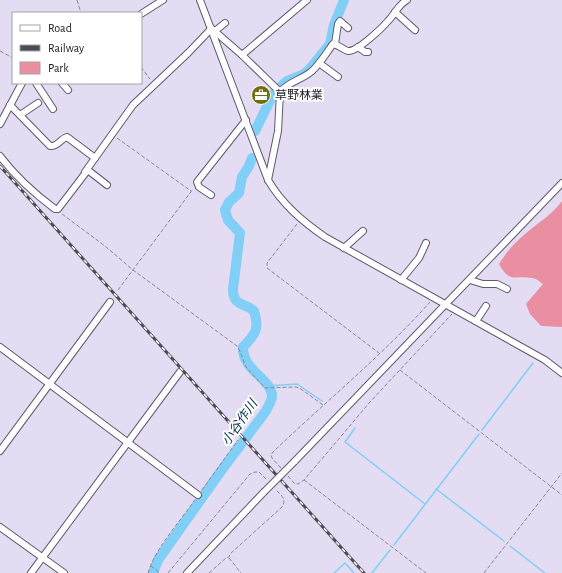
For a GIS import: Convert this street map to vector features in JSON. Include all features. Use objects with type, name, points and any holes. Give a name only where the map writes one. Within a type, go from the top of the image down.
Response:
[{"type":"street","points":[[142,13],[163,0]]},
{"type":"street","points":[[200,0],[268,180],[286,204],[313,229],[344,248],[545,360],[562,372]]},
{"type":"street","points":[[242,55],[307,0]]},
{"type":"street","points":[[335,44],[347,50],[352,50],[358,47],[383,27],[407,0]]},
{"type":"street","points":[[395,12],[415,30]]},
{"type":"street","points":[[278,90],[313,70],[333,44],[335,44],[338,24],[340,21],[348,28]]},
{"type":"street","points":[[0,156],[23,182],[40,198],[55,209],[58,209],[133,105],[212,29],[225,23]]},
{"type":"street","points":[[212,29],[242,55],[278,90],[278,131],[268,180]]},
{"type":"street","points":[[358,47],[365,52],[368,52]]},
{"type":"street","points":[[319,63],[338,77]]},
{"type":"street","points":[[0,124],[21,84]]},
{"type":"street","points":[[37,84],[53,109]]},
{"type":"street","points":[[63,84],[68,90]]},
{"type":"street","points":[[20,115],[38,102]]},
{"type":"street","points":[[10,105],[50,146],[57,145],[67,137],[95,158]]},
{"type":"street","points":[[211,195],[199,187],[197,184],[198,181],[246,120]]},
{"type":"street","points":[[85,172],[89,170],[107,185]]},
{"type":"street","points":[[187,573],[562,183]]},
{"type":"street","points":[[344,248],[363,231]]},
{"type":"street","points":[[401,280],[419,258],[426,243]]},
{"type":"street","points":[[470,280],[476,283],[497,284],[506,289]]},
{"type":"street","points":[[0,451],[110,302]]},
{"type":"street","points":[[476,321],[486,306]]},
{"type":"street","points":[[0,347],[198,495]]},
{"type":"street","points":[[31,573],[180,372]]},
{"type":"street","points":[[0,527],[64,573]]},
{"type":"path","points":[[77,0],[81,12]]},
{"type":"path","points":[[0,50],[12,57]]},
{"type":"path","points":[[142,68],[154,85]]},
{"type":"path","points":[[112,134],[191,192]]},
{"type":"path","points":[[118,290],[197,184]]},
{"type":"path","points":[[55,209],[105,246],[133,270],[237,346],[246,367],[265,388],[296,387],[324,406]]},
{"type":"path","points":[[301,219],[267,263],[267,268],[379,353]]},
{"type":"path","points":[[400,370],[562,495]]},
{"type":"path","points":[[148,573],[160,550],[238,440]]},
{"type":"path","points":[[484,573],[562,473]]},
{"type":"path","points":[[304,480],[426,573]]},
{"type":"path","points":[[229,557],[241,573]]},
{"type":"path","points":[[151,566],[160,573]]},
{"type":"green space","points":[[562,201],[562,327],[541,326],[530,314],[526,304],[543,284],[533,278],[510,276],[506,274],[499,264],[517,241],[549,215]]},
{"type":"waterway","name":"小谷作川","points":[[255,131],[273,94],[287,81],[304,74],[309,70],[330,44],[334,25],[344,0]]},
{"type":"waterway","name":"小谷作川","points":[[153,573],[158,560],[221,471],[266,411],[272,398],[271,390],[252,369],[244,355],[243,347],[251,339],[255,331],[256,317],[254,311],[237,301],[233,295],[240,233],[228,220],[225,210],[229,202],[239,193],[242,177],[252,158]]},
{"type":"waterway","points":[[482,430],[533,363]]},
{"type":"waterway","points":[[268,386],[297,384],[322,401]]},
{"type":"waterway","points":[[355,428],[345,442],[425,504]]},
{"type":"waterway","points":[[394,545],[479,434]]},
{"type":"waterway","points":[[436,489],[504,541]]},
{"type":"waterway","points":[[510,546],[545,573]]},
{"type":"waterway","points":[[372,573],[390,550]]},
{"type":"waterway","points":[[334,573],[345,563],[354,573]]},
{"type":"railway","points":[[0,166],[364,573]]},
{"type":"place","name":"草野林業","points":[[261,95]]}]
